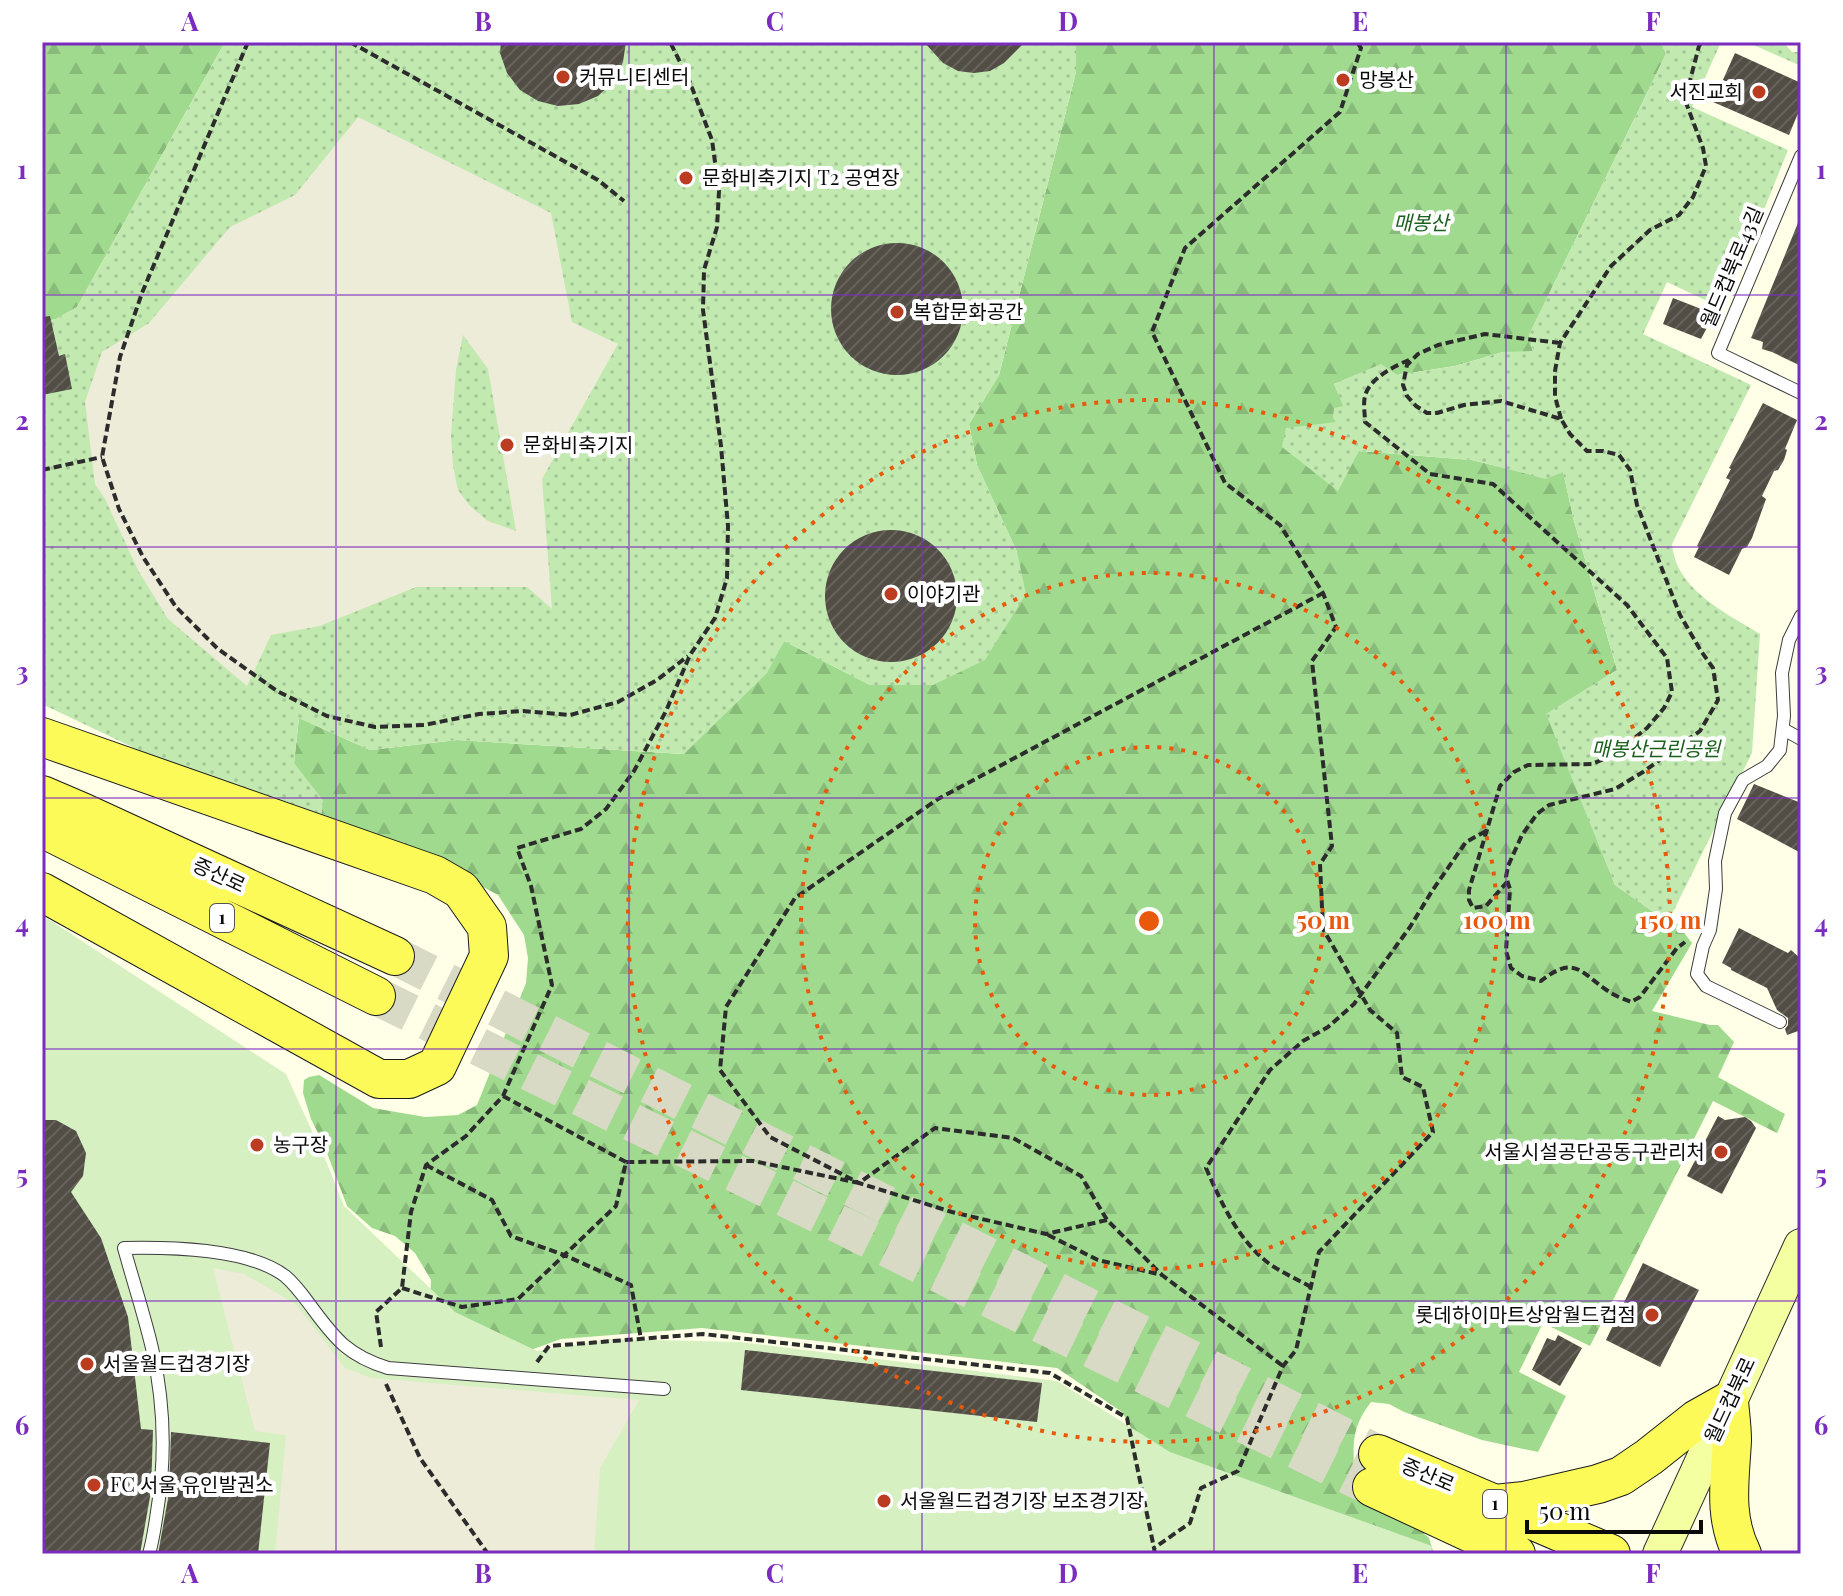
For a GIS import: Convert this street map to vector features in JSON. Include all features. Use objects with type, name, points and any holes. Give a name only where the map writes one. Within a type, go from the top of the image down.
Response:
[{"type":"main road","points":[[42,737],[435,875],[461,890],[487,927],[489,956],[437,1066],[409,1079],[379,1079],[42,892]]},
{"type":"main road","name":"1","points":[[42,772],[53,776],[59,830]]},
{"type":"main road","name":"증산로","points":[[42,795],[59,830],[376,996]]},
{"type":"main road","name":"증산로","points":[[59,830],[395,956]]},
{"type":"main road","name":"월드컵북로","points":[[1660,1554],[1801,1246]]},
{"type":"main road","points":[[1495,1504],[1524,1501],[1621,1476],[1697,1419],[1729,1401],[1732,1437],[1728,1493],[1730,1517],[1742,1554]]},
{"type":"main road","name":"증산로","points":[[1500,1550],[1375,1470],[1495,1504],[1611,1554]]},
{"type":"lane","name":"월드컵북로43길","points":[[1801,156],[1718,353],[1801,393]]},
{"type":"lane","points":[[1780,1022],[1706,986],[1697,974],[1709,933],[1716,889],[1715,861],[1725,813],[1743,780],[1767,766],[1780,750],[1784,716],[1782,673],[1789,640],[1801,616]]},
{"type":"lane","points":[[1783,729],[1801,739]]},
{"type":"lane","points":[[149,1554],[161,1489],[163,1444],[160,1395],[152,1350],[124,1248],[167,1247],[244,1257],[263,1263],[295,1285],[345,1347],[383,1366],[664,1389]]},
{"type":"path","points":[[248,42],[142,293],[120,357],[102,457],[119,509],[143,557],[176,607],[218,649],[277,691],[327,716],[375,727],[424,725],[479,714],[523,711],[570,715],[618,702],[657,680],[690,655]]},
{"type":"path","points":[[350,42],[598,180],[624,201]]},
{"type":"path","points":[[488,1554],[420,1458],[384,1379],[376,1312],[402,1288],[411,1212],[426,1165],[466,1136],[503,1096],[552,985],[531,886],[517,848],[581,829],[606,809],[634,771],[666,711],[690,655],[715,618],[727,578],[728,526],[703,310],[704,270],[717,227],[719,191],[712,140],[689,80],[670,42]]},
{"type":"path","points":[[524,1378],[549,1346],[703,1334],[1050,1373],[1127,1418],[1155,1551],[1190,1523],[1201,1488],[1238,1471],[1283,1366],[1296,1350],[1319,1252],[1433,1132],[1423,1087],[1402,1077],[1397,1033],[1370,1010],[1323,929],[1320,864],[1332,846],[1312,661],[1336,627],[1323,593],[1280,525],[1225,483],[1152,332],[1185,248],[1340,112],[1361,48],[1357,42]]},
{"type":"path","points":[[1702,42],[1685,100],[1703,148],[1706,166],[1693,197],[1679,215],[1650,230],[1611,266],[1560,343],[1555,396],[1561,419],[1570,434],[1587,451],[1619,455],[1630,470],[1637,505],[1680,615],[1713,668],[1718,700],[1700,731],[1643,772],[1615,789],[1549,805],[1537,814],[1522,835],[1508,866],[1506,877],[1510,889],[1506,951],[1511,968],[1522,976],[1541,981],[1554,971],[1578,968],[1609,992],[1631,1002],[1640,997],[1677,948],[1697,934],[1709,933]]},
{"type":"path","points":[[1560,343],[1485,334],[1438,345],[1418,354],[1407,365],[1403,385],[1407,396],[1427,413],[1501,401],[1561,419]]},
{"type":"path","points":[[1412,360],[1396,365],[1369,386],[1364,398],[1365,422],[1430,474],[1493,484],[1627,605],[1667,658],[1672,692],[1664,708],[1647,728],[1613,755],[1592,764],[1528,765],[1514,772],[1500,786],[1469,890],[1473,908],[1486,906],[1508,882]]},
{"type":"path","points":[[42,470],[102,457]]},
{"type":"path","points":[[859,1183],[770,1137],[720,1070],[726,1007],[795,898],[938,799],[1323,593]]},
{"type":"path","points":[[1311,1287],[1269,1264],[1249,1245],[1223,1206],[1206,1168],[1270,1070],[1303,1041],[1328,1027],[1354,1004],[1466,842],[1486,831]]},
{"type":"path","points":[[503,1096],[626,1162],[753,1161],[859,1183],[952,1212],[1046,1234],[1098,1260],[1162,1275]]},
{"type":"path","points":[[859,1183],[935,1128],[1013,1138],[1081,1176],[1107,1220],[1162,1275],[1283,1366]]},
{"type":"path","points":[[402,1288],[462,1307],[518,1299],[616,1206],[626,1162]]},
{"type":"path","points":[[426,1165],[492,1200],[511,1236],[564,1255],[631,1285],[641,1339]]},
{"type":"path","points":[[1046,1234],[1107,1220]]},
{"type":"green space","points":[[42,42],[225,42],[77,307],[56,319],[42,322]]},
{"type":"green space","name":"문화비축기지","points":[[225,42],[1076,42],[1076,72],[999,375],[969,424],[977,465],[1017,552],[1026,594],[985,660],[933,685],[870,685],[784,641],[767,673],[684,754],[457,740],[370,750],[299,718],[294,763],[323,800],[320,830],[42,704],[42,322],[56,319],[77,307]]},
{"type":"green space","name":"매봉산","points":[[1076,42],[1661,42],[1666,54],[1529,335],[1533,352],[1503,352],[1455,366],[1397,375],[1381,365],[1334,384],[1344,406],[1337,422],[1359,451],[1472,460],[1546,478],[1563,471],[1574,521],[1617,670],[1547,714],[1615,885],[1665,920],[1671,916],[1692,943],[1652,1011],[1718,1025],[1734,1042],[1718,1077],[1785,1114],[1777,1133],[1713,1101],[1590,1346],[1543,1323],[1519,1372],[1566,1396],[1538,1452],[1482,1440],[1389,1404],[1371,1402],[1356,1430],[1355,1479],[1429,1538],[1434,1554],[1174,1554],[1144,1451],[1122,1412],[1057,1368],[702,1328],[561,1339],[498,1362],[430,1303],[431,1280],[415,1253],[395,1236],[372,1228],[347,1206],[303,1093],[304,1080],[319,1075],[373,1108],[425,1117],[458,1115],[477,1105],[526,983],[528,958],[524,935],[498,895],[472,881],[320,830],[294,763],[299,718],[370,750],[457,740],[683,754],[766,673],[784,641],[870,685],[1017,552],[977,465],[969,424],[999,375],[1076,72]]},
{"type":"green space","name":"매봉산근린공원","points":[[1661,42],[1721,42],[1692,107],[1788,150],[1756,223],[1756,230],[1720,307],[1667,282],[1643,334],[1751,385],[1672,544],[1675,560],[1692,587],[1718,608],[1760,634],[1752,753],[1671,916],[1665,920],[1615,885],[1546,714],[1617,670],[1563,472],[1546,479],[1472,460],[1359,451],[1338,491],[1282,447],[1286,428],[1336,422],[1333,418],[1334,408],[1343,406],[1334,384],[1381,364],[1397,375],[1455,366],[1503,352],[1533,351],[1529,335],[1666,54]]},
{"type":"green space","points":[[1747,42],[1783,42],[1792,52],[1801,52],[1801,66]]},
{"type":"green space","points":[[42,915],[286,1074],[344,1206],[455,1312],[537,1351],[608,1339],[739,1342],[1057,1381],[1170,1452],[1432,1546],[1431,1554],[42,1554]]},
{"type":"shaded area","points":[[358,117],[551,213],[572,322],[618,344],[542,479],[552,609],[527,587],[416,587],[320,626],[271,635],[247,686],[168,619],[139,572],[95,484],[85,402],[102,352],[149,323],[230,227],[295,195]],"holes":[[[463,335],[488,369],[516,531],[488,521],[470,506],[458,490],[453,466],[451,436],[456,370]]]},
{"type":"shaded area","points":[[213,1268],[244,1274],[296,1304],[345,1368],[371,1378],[639,1400],[600,1468],[594,1554],[275,1554],[286,1435],[255,1431]]},
{"type":"building","name":"커뮤니티센터","points":[[501,42],[626,42],[623,62],[614,81],[598,96],[579,104],[558,106],[538,101],[520,90],[507,73],[500,53]]},
{"type":"building","points":[[924,42],[1025,42],[1004,63],[990,71],[974,73],[958,71],[943,63]]},
{"type":"building","name":"서진교회","points":[[1735,53],[1801,83],[1801,106],[1789,135],[1713,102]]},
{"type":"building","points":[[1800,218],[1801,366],[1762,349],[1763,342],[1751,338]]},
{"type":"building","name":"복합문화공간","points":[[897,243],[922,248],[944,262],[958,284],[963,309],[958,334],[944,356],[922,370],[897,375],[872,370],[850,356],[836,334],[831,309],[836,284],[850,262],[872,248]]},
{"type":"building","points":[[1673,298],[1714,314],[1701,339],[1663,324]]},
{"type":"building","points":[[50,316],[59,356],[65,354],[72,389],[42,395],[42,317]]},
{"type":"building","points":[[1763,403],[1797,420],[1785,449],[1784,460],[1774,471],[1762,496],[1766,499],[1752,538],[1742,549],[1729,575],[1694,557],[1730,480],[1726,478],[1729,468]]},
{"type":"building","name":"이야기관","points":[[891,530],[916,535],[938,549],[952,571],[957,596],[952,621],[938,643],[916,657],[891,662],[866,657],[844,643],[830,621],[825,596],[830,571],[844,549],[866,535]]},
{"type":"building","points":[[1754,784],[1801,803],[1801,853],[1737,819]]},
{"type":"building","points":[[1739,928],[1788,953],[1791,950],[1801,959],[1801,1030],[1787,1035],[1788,1018],[1777,1010],[1767,988],[1722,963]]},
{"type":"building","name":"서울시설공단공동구관리처","points":[[1718,1116],[1725,1120],[1745,1117],[1756,1128],[1722,1194],[1687,1176]]},
{"type":"building","name":"서울월드컵경기장","points":[[42,1120],[56,1120],[76,1131],[86,1153],[83,1176],[71,1192],[101,1238],[128,1317],[141,1429],[153,1430],[151,1491],[140,1554],[42,1554]]},
{"type":"building","name":"롯데하이마트상암월드컵점","points":[[1643,1263],[1699,1290],[1660,1367],[1606,1340]]},
{"type":"building","points":[[1558,1335],[1582,1348],[1560,1386],[1532,1370],[1547,1338],[1555,1341]]},
{"type":"building","points":[[745,1350],[1042,1383],[1037,1422],[741,1390]]},
{"type":"building","points":[[171,1432],[270,1443],[258,1554],[158,1554],[169,1493]]},
{"type":"tunnel","points":[[395,956],[1378,1454]]},
{"type":"tunnel","points":[[376,996],[1372,1487]]},
{"type":"place","name":"커뮤니티센터","points":[[563,77]]},
{"type":"place","name":"망봉산","points":[[1343,80]]},
{"type":"place","name":"서진교회","points":[[1759,92]]},
{"type":"place","name":"문화비축기지 T2 공연장","points":[[686,178]]},
{"type":"place","name":"복합문화공간","points":[[897,312]]},
{"type":"place","name":"문화비축기지","points":[[507,445]]},
{"type":"place","name":"이야기관","points":[[891,594]]},
{"type":"place","name":"농구장","points":[[257,1145]]},
{"type":"place","name":"서울시설공단공동구관리처","points":[[1721,1152]]},
{"type":"place","name":"롯데하이마트상암월드컵점","points":[[1652,1315]]},
{"type":"place","name":"서울월드컵경기장","points":[[87,1364]]},
{"type":"place","name":"FC 서울 유인발권소","points":[[94,1485]]},
{"type":"place","name":"서울월드컵경기장 보조경기장","points":[[884,1501]]}]
